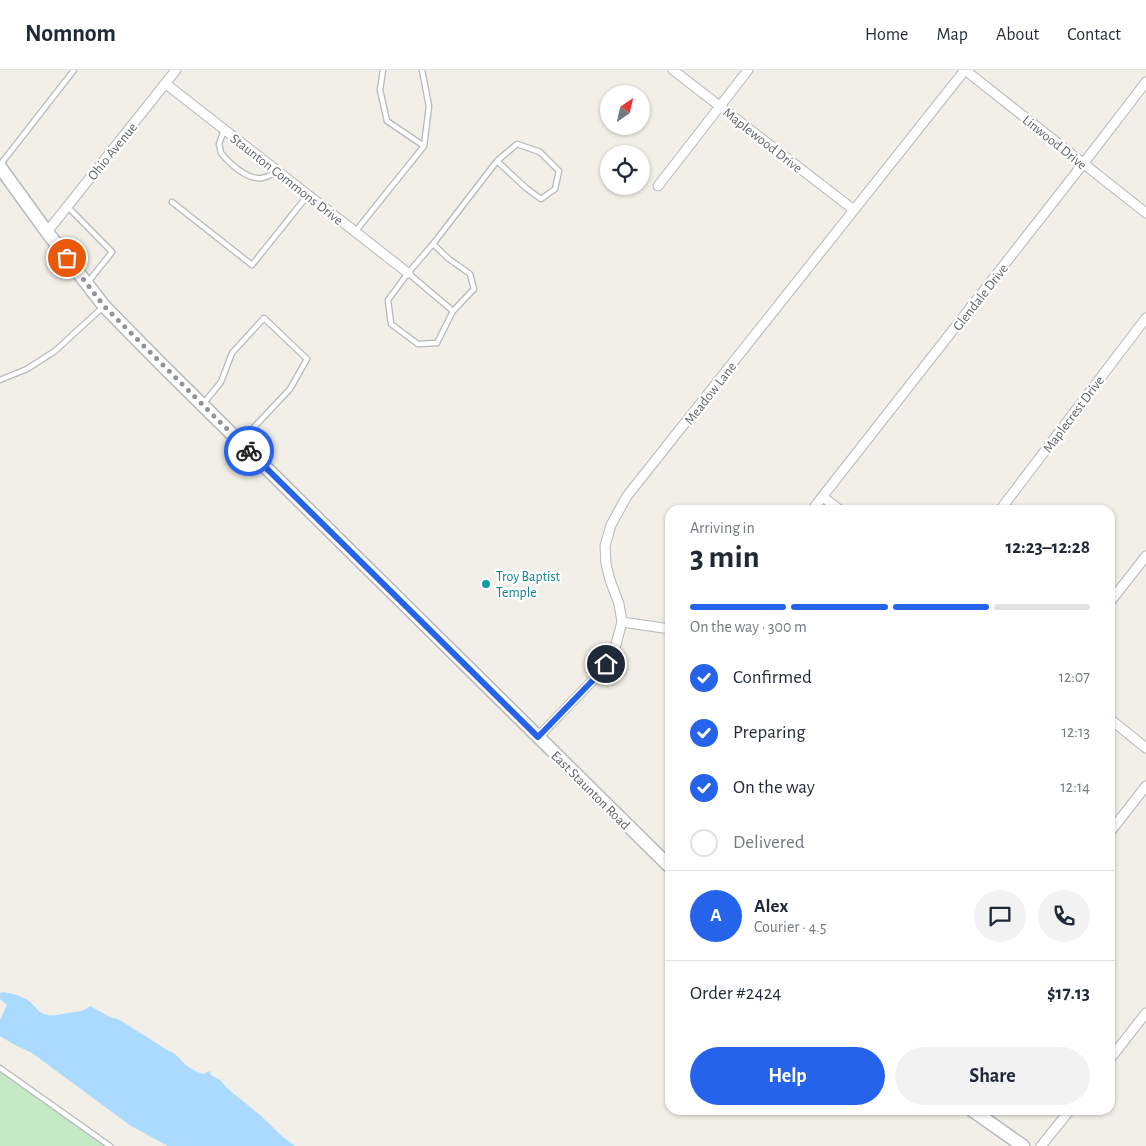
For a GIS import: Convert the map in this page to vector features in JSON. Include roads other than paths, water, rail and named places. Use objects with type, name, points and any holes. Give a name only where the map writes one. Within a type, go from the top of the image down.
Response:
[{"type":"main road","name":"East Staunton Road","points":[[0,166],[47,232],[104,306],[665,862]]},
{"type":"main road","points":[[979,1115],[1023,1146]]},
{"type":"street","name":"Ohio Avenue","points":[[47,232],[176,70]]},
{"type":"street","name":"Maplewood Drive","points":[[673,70],[854,210]]},
{"type":"street","points":[[658,186],[748,70]]},
{"type":"street","name":"Linwood Drive","points":[[965,70],[1146,213]]},
{"type":"street","name":"Meadow Lane","points":[[538,737],[596,677],[615,648],[622,622],[619,604],[606,564],[605,546],[611,525],[628,496],[965,70]]},
{"type":"street","name":"Glendale Drive","points":[[816,505],[1146,82]]},
{"type":"street","name":"Staunton Commons Drive","points":[[166,84],[408,273]]},
{"type":"street","name":"Maplecrest Drive","points":[[1004,505],[1146,318]]},
{"type":"street","points":[[823,497],[833,505]]},
{"type":"street","points":[[1115,596],[1146,556]]},
{"type":"street","points":[[622,622],[665,628]]},
{"type":"street","points":[[1115,723],[1146,748]]},
{"type":"street","points":[[1115,826],[1146,786]]},
{"type":"street","points":[[1115,1053],[1146,1014]]},
{"type":"street","points":[[1041,1146],[1066,1115]]},
{"type":"lane","points":[[0,166],[74,70]]},
{"type":"lane","points":[[383,70],[380,90],[387,121],[424,146]]},
{"type":"lane","points":[[355,232],[424,146],[429,106],[422,70]]},
{"type":"lane","points":[[224,130],[220,144],[221,153],[244,174],[262,178],[278,171]]},
{"type":"lane","points":[[433,244],[449,259],[470,274],[474,289],[453,311],[436,342],[418,344],[391,324],[388,300],[498,161],[517,144],[540,152],[559,170],[555,189],[542,199],[526,188],[498,161]]},
{"type":"lane","points":[[172,202],[252,265],[308,195]]},
{"type":"lane","points":[[67,206],[112,252],[87,283]]},
{"type":"lane","points":[[408,273],[453,311]]},
{"type":"lane","points":[[0,380],[27,369],[55,350],[104,306]]},
{"type":"lane","points":[[202,405],[221,382],[232,353],[264,318],[307,359],[290,389],[240,442]]},
{"type":"lane","points":[[0,1068],[110,1146]]},
{"type":"water","points":[[3,992],[26,999],[40,1012],[47,1015],[84,1010],[90,1006],[112,1018],[118,1019],[174,1054],[197,1072],[203,1074],[210,1071],[211,1075],[220,1080],[295,1146],[168,1146],[131,1126],[32,1053],[0,1036],[0,1020],[7,1005],[0,999],[0,993]]},
{"type":"place","name":"Troy Baptist Temple","points":[[486,584]]}]
